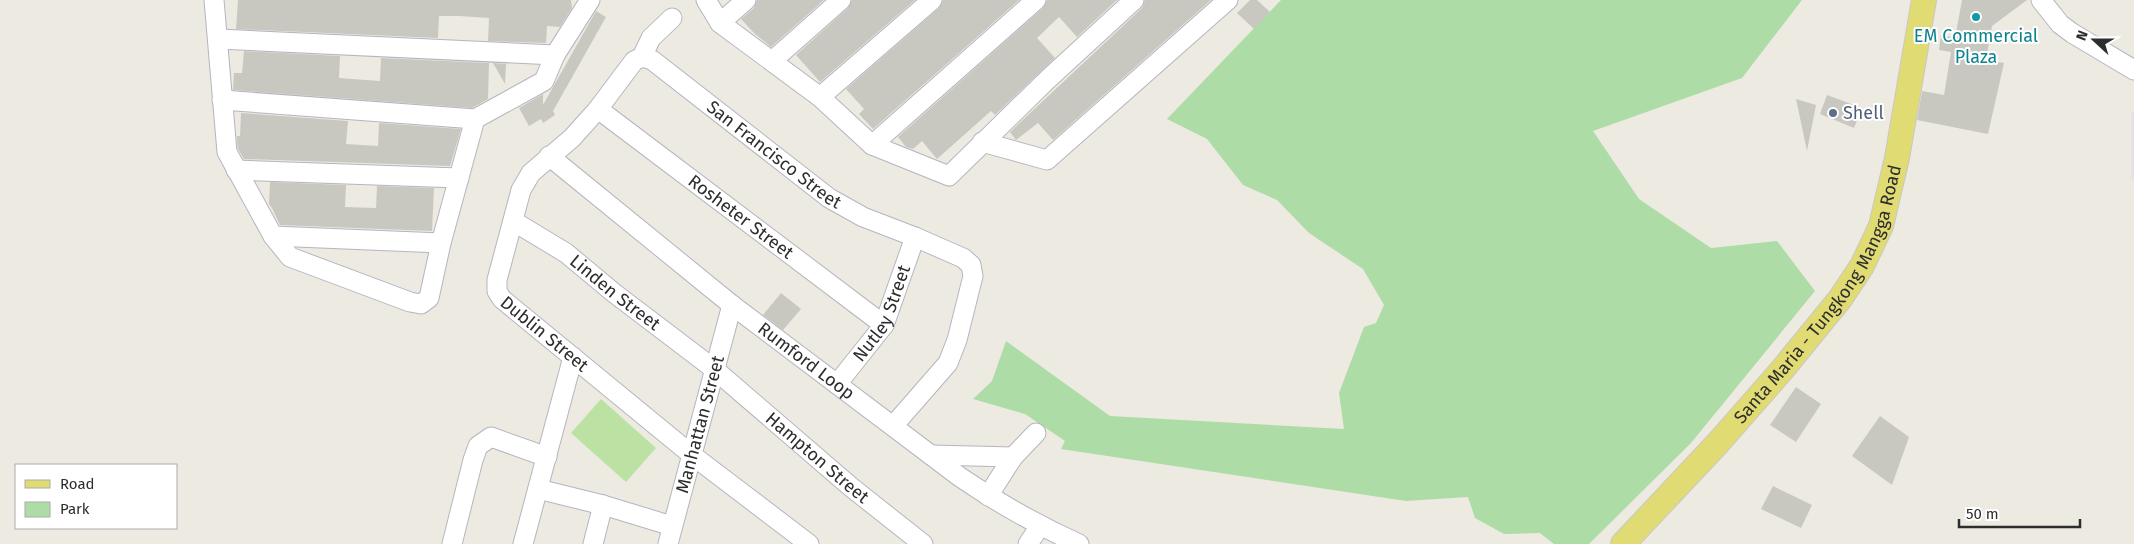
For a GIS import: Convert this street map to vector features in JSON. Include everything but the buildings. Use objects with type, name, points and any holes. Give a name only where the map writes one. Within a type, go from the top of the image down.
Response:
[{"type":"main road","name":"Santa Maria - Tungkong Mangga Road","points":[[1623,544],[1718,443],[1782,370],[1840,299],[1862,266],[1881,226],[1899,150],[1924,0]]},
{"type":"street","points":[[214,0],[227,152],[273,236],[290,257],[410,302],[421,304],[429,298],[441,243],[475,119]]},
{"type":"street","points":[[222,100],[475,119],[544,81],[555,55],[590,0]]},
{"type":"street","points":[[706,0],[720,23],[820,97],[872,145],[949,176],[982,142],[1134,0]]},
{"type":"street","points":[[720,23],[746,0]]},
{"type":"street","points":[[772,61],[841,0]]},
{"type":"street","points":[[820,97],[932,0]]},
{"type":"street","points":[[872,145],[1036,0]]},
{"type":"street","points":[[982,142],[1047,160],[1228,0]]},
{"type":"street","points":[[2041,0],[2060,24],[2072,34],[2134,70]]},
{"type":"street","name":"Dublin Street","points":[[672,18],[651,38],[642,57],[634,61],[598,109],[572,138],[531,172],[521,190],[498,280],[497,291],[502,299],[692,455],[809,544]]},
{"type":"street","points":[[218,38],[555,55]]},
{"type":"street","name":"San Francisco Street","points":[[642,57],[652,60],[830,198],[863,217],[915,236],[963,258],[972,265],[973,276],[957,340],[948,363],[893,426]]},
{"type":"street","name":"Rosheter Street","points":[[598,109],[884,325]]},
{"type":"street","name":"Rumford Loop","points":[[549,156],[732,305],[931,455],[988,496],[1040,526],[1079,544]]},
{"type":"street","points":[[236,170],[459,178]]},
{"type":"street","name":"Linden Street","points":[[513,221],[566,253],[614,293],[714,369]]},
{"type":"street","points":[[273,236],[441,243]]},
{"type":"street","name":"Nutley Street","points":[[837,384],[884,325],[915,236]]},
{"type":"street","name":"Manhattan Street","points":[[670,535],[732,305]]},
{"type":"street","points":[[523,544],[573,357]]},
{"type":"street","name":"Hampton Street","points":[[714,369],[851,487],[923,544]]},
{"type":"street","points":[[988,496],[1013,457],[1036,432]]},
{"type":"street","points":[[452,544],[478,446],[491,438],[547,457]]},
{"type":"street","points":[[931,455],[1013,457]]},
{"type":"street","points":[[538,489],[603,505],[670,535]]},
{"type":"street","points":[[593,544],[603,505]]},
{"type":"street","points":[[1028,544],[1040,526]]},
{"type":"shaded area","points":[[2131,112],[2134,112],[2134,180],[2131,179]]},
{"type":"green space","points":[[1281,0],[1802,0],[1742,78],[1593,131],[1639,199],[1711,248],[1777,241],[1815,291],[1691,443],[1589,544],[1554,544],[1540,533],[1504,534],[1475,518],[1468,497],[1406,501],[1061,449],[1065,441],[1025,414],[973,399],[992,381],[1006,341],[1110,416],[1344,429],[1339,393],[1364,327],[1376,323],[1384,305],[1363,269],[1309,233],[1277,200],[1243,185],[1207,139],[1167,119]]},
{"type":"green space","points":[[601,399],[656,448],[626,482],[571,433]]},
{"type":"place","name":"EM Commercial Plaza","points":[[1976,17]]},
{"type":"place","name":"Shell","points":[[1833,113]]}]
